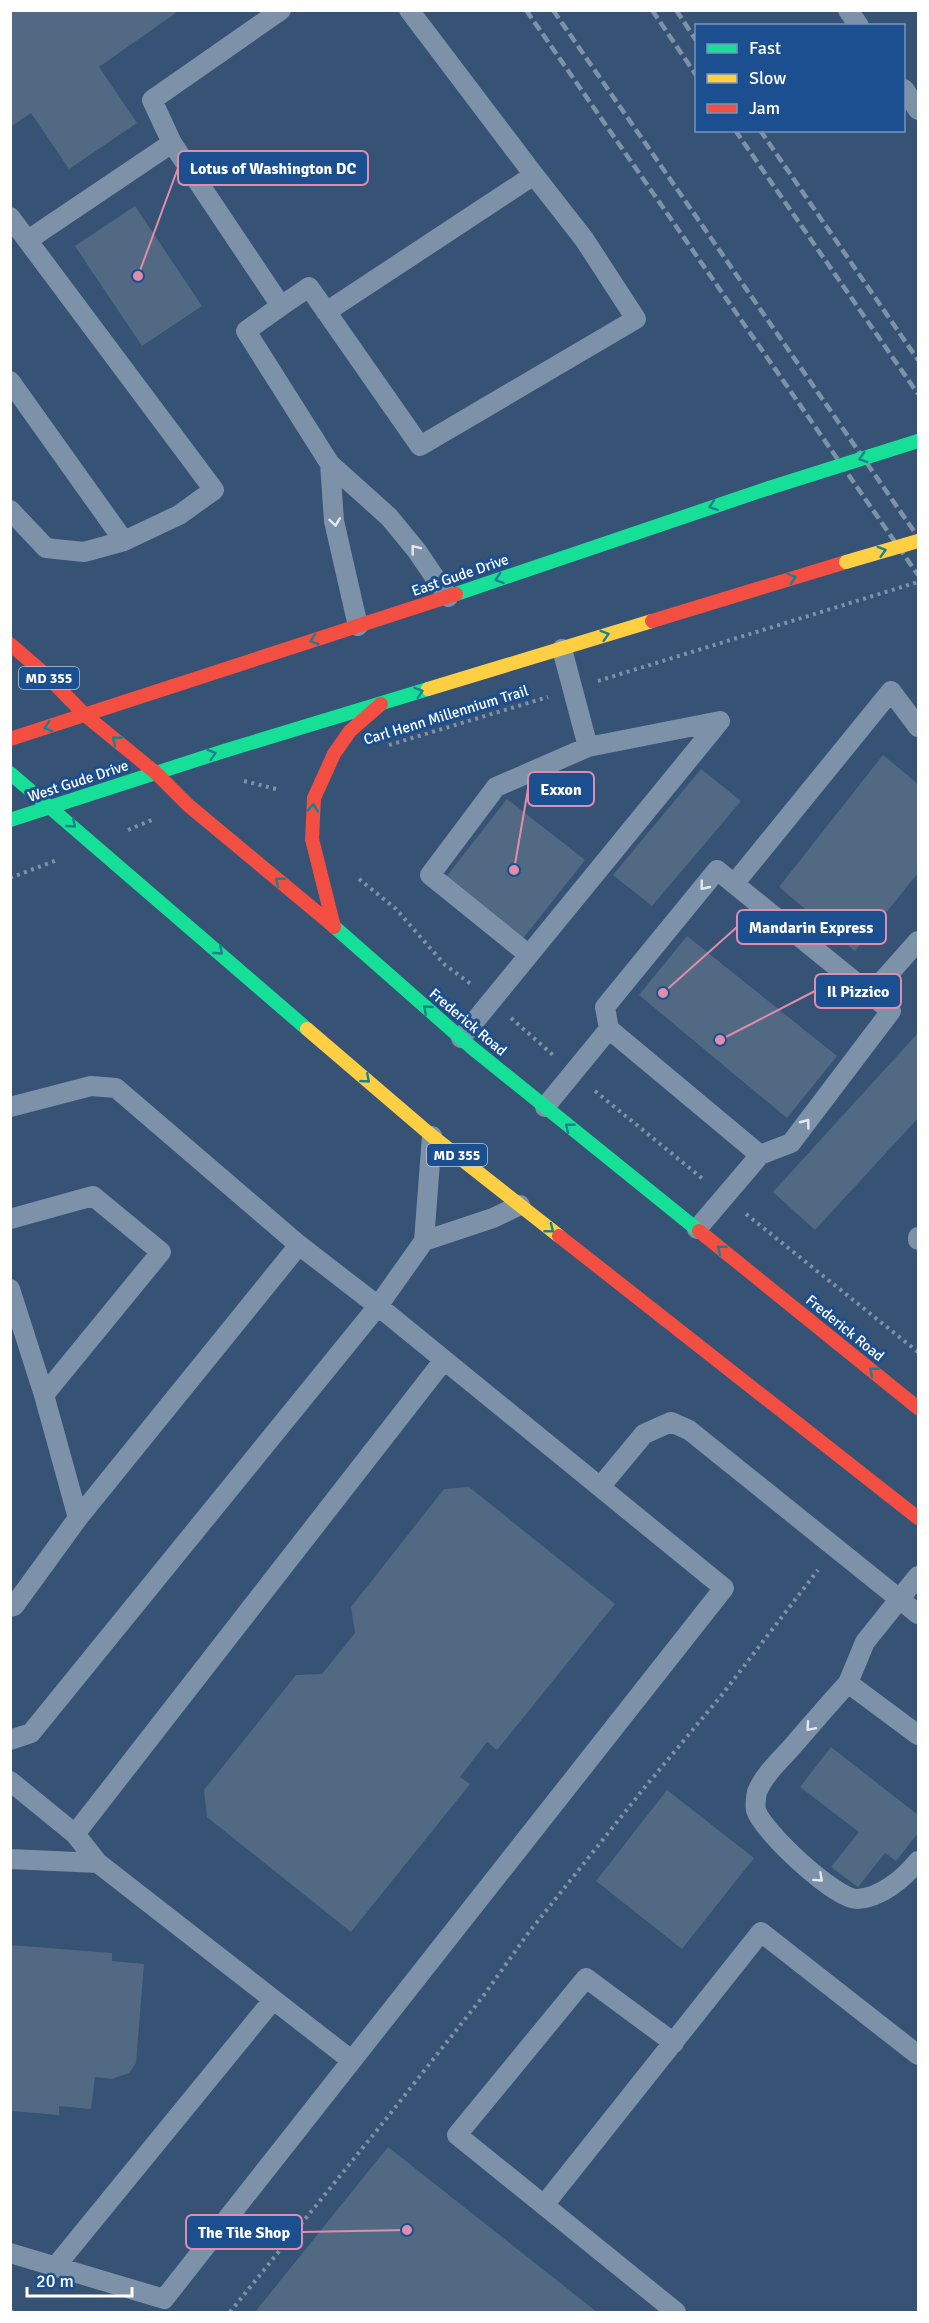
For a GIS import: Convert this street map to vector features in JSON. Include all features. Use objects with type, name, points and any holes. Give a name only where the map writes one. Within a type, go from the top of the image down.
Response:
[{"type":"main road","name":"East Gude Drive","points":[[10,739],[448,597],[769,488],[918,441]]},
{"type":"main road","points":[[156,772],[918,541]]},
{"type":"main road","name":"Frederick Road","points":[[10,644],[46,675],[85,715],[156,772],[188,805],[334,927],[461,1038],[918,1408]]},
{"type":"main road","points":[[334,927],[312,839],[314,798],[334,754],[350,731],[381,704]]},
{"type":"main road","name":"West Gude Drive","points":[[10,820],[53,808],[156,772]]},
{"type":"main road","name":"MD 355","points":[[10,773],[432,1136],[918,1518]]},
{"type":"lane","points":[[281,10],[152,100],[172,142],[281,306]]},
{"type":"lane","points":[[409,10],[584,239],[636,319],[420,446],[309,287],[246,331],[330,464],[389,517],[417,551],[448,597]]},
{"type":"lane","points":[[848,10],[858,24]]},
{"type":"lane","points":[[905,92],[918,111]]},
{"type":"lane","points":[[28,240],[172,142]]},
{"type":"lane","points":[[326,312],[534,175]]},
{"type":"lane","points":[[10,217],[214,490],[179,515],[124,541],[84,552],[46,548],[10,510]]},
{"type":"lane","points":[[10,381],[124,541]]},
{"type":"lane","points":[[330,464],[334,521],[358,626]]},
{"type":"lane","points":[[562,649],[588,747]]},
{"type":"lane","points":[[734,884],[891,691],[918,728]]},
{"type":"lane","points":[[461,1038],[491,1000],[529,955],[720,721],[588,747],[496,787],[430,875],[529,955]]},
{"type":"lane","points":[[697,1229],[760,1155],[791,1143],[891,1011],[717,870],[605,1007],[609,1029],[760,1155]]},
{"type":"lane","points":[[870,995],[918,940]]},
{"type":"lane","points":[[545,1107],[609,1029]]},
{"type":"lane","points":[[10,1107],[91,1086],[116,1088],[299,1245],[444,1359],[724,1588],[164,2299],[10,2253]]},
{"type":"lane","points":[[10,1740],[31,1733],[378,1306],[424,1241],[432,1136]]},
{"type":"lane","points":[[10,1219],[93,1196],[161,1252],[44,1395]]},
{"type":"lane","points":[[424,1241],[493,1218],[520,1205]]},
{"type":"lane","points":[[10,1607],[14,1606],[78,1518],[299,1245]]},
{"type":"lane","points":[[10,1289],[44,1395],[78,1518]]},
{"type":"lane","points":[[75,1834],[444,1359]]},
{"type":"lane","points":[[600,1487],[644,1434],[671,1422],[689,1430],[918,1614]]},
{"type":"lane","points":[[918,1576],[865,1642],[848,1683],[768,1775],[757,1793],[756,1810],[786,1848],[826,1884],[846,1897],[859,1899],[880,1892],[903,1878],[918,1862]]},
{"type":"lane","points":[[848,1683],[918,1735]]},
{"type":"lane","points":[[10,1781],[75,1834],[98,1863],[351,2060]]},
{"type":"lane","points":[[10,1859],[98,1863]]},
{"type":"lane","points":[[544,2205],[761,1932],[918,2055]]},
{"type":"lane","points":[[674,2043],[586,1978],[457,2135],[676,2313]]},
{"type":"lane","points":[[55,2267],[273,2000]]},
{"type":"path","name":"Carl Henn Millennium Trail","points":[[381,747],[918,582]]},
{"type":"path","points":[[234,785],[244,782],[314,798]]},
{"type":"path","points":[[10,878],[188,805]]},
{"type":"path","points":[[353,874],[396,909],[445,964],[491,1000],[573,1073],[918,1352]]},
{"type":"path","points":[[230,2313],[413,2086],[484,1995],[529,1932],[721,1696],[820,1566],[837,1549]]},
{"type":"path","points":[[10,2311],[15,2313]]},
{"type":"building","points":[[10,10],[180,10],[99,67],[137,123],[69,169],[31,113],[10,127]]},
{"type":"building","points":[[135,206],[202,306],[142,346],[75,246]]},
{"type":"building","points":[[883,755],[918,784],[918,873],[855,951],[779,887]]},
{"type":"building","points":[[701,769],[741,801],[652,906],[613,875]]},
{"type":"building","points":[[507,799],[585,860],[521,941],[443,881]]},
{"type":"building","points":[[687,936],[837,1056],[787,1118],[639,995]]},
{"type":"building","points":[[918,1033],[918,1118],[815,1230],[773,1192]]},
{"type":"building","points":[[469,1487],[615,1604],[497,1750],[487,1742],[460,1777],[470,1784],[351,1932],[207,1817],[204,1790],[296,1675],[322,1674],[355,1633],[351,1607],[444,1489]]},
{"type":"building","points":[[831,1747],[918,1815],[918,1833],[896,1861],[885,1853],[858,1887],[831,1867],[859,1832],[800,1787]]},
{"type":"building","points":[[667,1790],[754,1858],[682,1949],[596,1881]]},
{"type":"building","points":[[10,1945],[112,1953],[112,1961],[144,1964],[136,2063],[129,2073],[112,2079],[95,2077],[91,2109],[59,2106],[59,2115],[10,2111]]},
{"type":"building","points":[[388,2147],[597,2312],[255,2312]]},
{"type":"railway","points":[[526,10],[918,575]]},
{"type":"railway","points":[[553,10],[918,537]]},
{"type":"railway","points":[[652,10],[695,74]]},
{"type":"railway","points":[[676,10],[695,38]]},
{"type":"railway","points":[[736,132],[918,394]]},
{"type":"railway","points":[[761,132],[918,360]]},
{"type":"traffic: fast","points":[[769,488],[918,441]]},
{"type":"traffic: fast","points":[[456,594],[769,488]]},
{"type":"traffic: fast","points":[[10,820],[224,751],[428,689]]},
{"type":"traffic: fast","points":[[10,773],[307,1029]]},
{"type":"traffic: fast","points":[[330,923],[471,1047],[699,1231]]},
{"type":"traffic: slow","points":[[846,562],[918,541]]},
{"type":"traffic: slow","points":[[428,689],[652,621]]},
{"type":"traffic: slow","points":[[307,1029],[432,1136],[559,1236]]},
{"type":"traffic: jam","points":[[652,621],[846,562]]},
{"type":"traffic: jam","points":[[10,739],[456,594]]},
{"type":"traffic: jam","points":[[10,644],[46,675],[85,715],[156,773],[188,805],[330,923]]},
{"type":"traffic: jam","points":[[334,927],[312,839],[314,798],[334,754],[350,731],[381,704]]},
{"type":"traffic: jam","points":[[699,1231],[918,1408]]},
{"type":"traffic: jam","points":[[559,1236],[918,1518]]},
{"type":"place","name":"Lotus of Washington DC","points":[[138,276]]},
{"type":"place","name":"Exxon","points":[[514,870]]},
{"type":"place","name":"Mandarin Express","points":[[663,993]]},
{"type":"place","name":"Il Pizzico","points":[[720,1040]]},
{"type":"place","name":"The Tile Shop","points":[[407,2230]]}]
